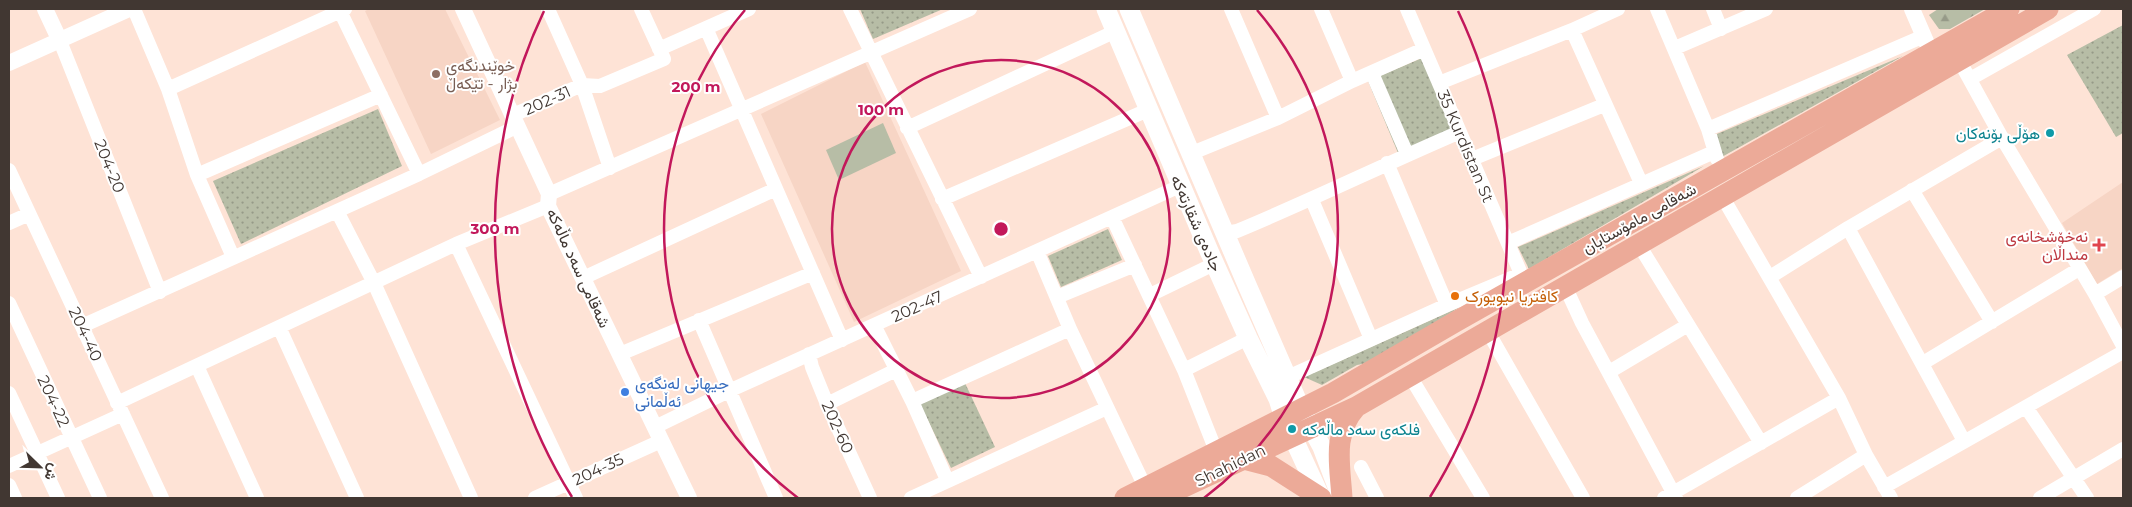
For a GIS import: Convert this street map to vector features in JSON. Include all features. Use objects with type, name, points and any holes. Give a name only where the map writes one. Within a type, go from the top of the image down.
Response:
[{"type":"main road","name":"جادەی شقارتەکە","points":[[1106,9],[1180,186],[1248,338],[1278,399],[1288,427]]},
{"type":"main road","name":"جادەی شقارتەکە","points":[[1129,9],[1288,377],[1288,427]]},
{"type":"main road","name":"شەقامی مامۆستایان","points":[[1288,427],[1333,393],[1719,161],[1927,45],[2009,9]]},
{"type":"main road","name":"شەقامی مامۆستایان","points":[[1288,427],[1356,406],[2048,9]]},
{"type":"main road","points":[[1342,498],[1340,436],[1345,421],[1356,406]]},
{"type":"main road","points":[[1288,427],[1321,498]]},
{"type":"main road","points":[[1125,498],[1153,494],[1216,451],[1288,427],[1322,447],[1342,498]]},
{"type":"main road","name":"Shahidan","points":[[1153,494],[1182,494],[1244,459],[1288,427]]},
{"type":"main road","points":[[1244,459],[1271,466],[1321,498]]},
{"type":"street","points":[[45,9],[60,41]]},
{"type":"street","points":[[9,63],[129,9]]},
{"type":"street","points":[[134,9],[168,89],[197,175],[233,257]]},
{"type":"street","name":"شەقامی سەد ماڵەکە","points":[[463,9],[515,121],[583,278],[689,498]]},
{"type":"street","points":[[548,9],[582,85],[610,168]]},
{"type":"street","points":[[641,9],[659,49],[748,9]]},
{"type":"street","points":[[850,9],[869,52],[981,277]]},
{"type":"street","points":[[9,466],[71,437],[197,366],[549,200],[610,168],[970,9]]},
{"type":"street","points":[[1231,9],[1278,118]]},
{"type":"street","points":[[1321,9],[1352,80]]},
{"type":"street","name":"35 Kurdistan St","points":[[1407,9],[1522,278]]},
{"type":"street","points":[[1439,83],[1572,30],[1618,9]]},
{"type":"street","points":[[1508,243],[1641,183],[1719,161],[1675,48],[1657,9]]},
{"type":"street","points":[[1713,9],[1721,29]]},
{"type":"street","points":[[1675,48],[1766,9]]},
{"type":"street","points":[[1970,79],[2094,9]]},
{"type":"street","points":[[168,89],[343,10],[419,174]]},
{"type":"street","points":[[1708,129],[1927,45],[1914,10]]},
{"type":"street","points":[[706,28],[842,340]]},
{"type":"street","points":[[1572,30],[1604,106],[1641,183]]},
{"type":"street","points":[[907,128],[1116,31]]},
{"type":"street","name":"204-20","points":[[60,41],[160,292]]},
{"type":"street","name":"202-31","points":[[82,326],[419,174],[582,85],[600,86],[664,59],[659,49]]},
{"type":"street","points":[[1192,153],[1278,118],[1352,80],[1424,49]]},
{"type":"street","points":[[1959,60],[2002,138],[2095,294],[2123,346]]},
{"type":"street","points":[[1372,73],[1408,154]]},
{"type":"street","points":[[197,175],[381,95]]},
{"type":"street","points":[[1472,160],[1604,106]]},
{"type":"street","points":[[942,199],[1148,110]]},
{"type":"street","points":[[1225,233],[1237,231],[1312,200],[1387,163],[1460,132]]},
{"type":"street","points":[[1770,277],[1848,228],[2002,138]]},
{"type":"street","points":[[1387,163],[1446,305]]},
{"type":"street","name":"204-40","points":[[9,170],[162,498]]},
{"type":"street","name":"202-47","points":[[658,434],[731,390],[1180,186]]},
{"type":"street","points":[[583,278],[776,189]]},
{"type":"street","points":[[1912,190],[1992,322]]},
{"type":"street","points":[[1722,196],[1839,398],[1866,455],[1888,492],[1964,441],[2123,352]]},
{"type":"street","points":[[1312,200],[1371,339]]},
{"type":"street","points":[[337,211],[374,283],[471,498]]},
{"type":"street","points":[[9,223],[29,214]]},
{"type":"street","points":[[1112,217],[1184,370],[1216,451]]},
{"type":"street","points":[[1848,228],[1964,441]]},
{"type":"street","points":[[456,244],[576,498]]},
{"type":"street","points":[[1639,245],[1761,443]]},
{"type":"street","points":[[1038,251],[1070,329],[1107,408],[1153,494]]},
{"type":"street","points":[[1150,295],[1214,264]]},
{"type":"street","points":[[1057,297],[1135,265]]},
{"type":"street","points":[[1923,364],[2079,269]]},
{"type":"street","points":[[620,354],[813,273]]},
{"type":"street","points":[[2095,294],[2123,277]]},
{"type":"street","points":[[1288,377],[1446,305],[1522,278]]},
{"type":"street","points":[[1565,286],[1671,496],[1839,398]]},
{"type":"street","name":"204-22","points":[[9,303],[100,498]]},
{"type":"street","points":[[699,320],[731,390],[776,498]]},
{"type":"street","points":[[874,325],[912,401],[947,480]]},
{"type":"street","points":[[1608,372],[1688,325]]},
{"type":"street","points":[[279,327],[358,498]]},
{"type":"street","points":[[912,401],[1070,329]]},
{"type":"street","points":[[1487,330],[1583,498]]},
{"type":"street","points":[[1184,370],[1248,338]]},
{"type":"street","name":"202-60","points":[[809,354],[827,404],[870,498]]},
{"type":"street","points":[[197,366],[257,498]]},
{"type":"street","points":[[827,404],[896,370]]},
{"type":"street","points":[[1410,376],[1483,498]]},
{"type":"street","points":[[9,394],[58,498]]},
{"type":"street","points":[[2026,407],[2087,498]]},
{"type":"street","points":[[911,498],[1107,408]]},
{"type":"street","name":"204-35","points":[[535,498],[568,483],[658,434]]},
{"type":"street","points":[[2040,498],[2123,449]]},
{"type":"street","points":[[1798,498],[1866,455]]},
{"type":"street","points":[[1361,467],[1376,498]]},
{"type":"street","points":[[9,485],[15,498]]},
{"type":"shaded area","name":"خوێندنگەی بژار - تێکەڵ","points":[[369,9],[445,9],[500,120],[431,154],[365,11]]},
{"type":"shaded area","points":[[865,62],[961,271],[854,322],[761,114]]},
{"type":"shaded area","name":"نەخۆشخانەی منداڵان","points":[[2123,182],[2123,268],[2097,284],[2062,223]]},
{"type":"green space","points":[[860,9],[943,9],[873,39]]},
{"type":"green space","points":[[1938,9],[1985,9],[1950,29],[1939,29],[1929,15]]},
{"type":"green space","points":[[2123,25],[2123,133],[2116,137],[2067,55]]},
{"type":"green space","points":[[1903,56],[1720,158],[1712,136]]},
{"type":"green space","points":[[1422,58],[1452,129],[1398,153],[1368,81]]},
{"type":"green space","points":[[378,109],[402,166],[241,244],[213,181]]},
{"type":"green space","points":[[883,123],[896,153],[839,180],[826,150]]},
{"type":"green space","points":[[1704,166],[1529,269],[1518,247]]},
{"type":"green space","points":[[1108,229],[1122,260],[1061,287],[1048,256]]},
{"type":"green space","points":[[1460,307],[1374,362],[1357,365],[1322,385],[1304,377]]},
{"type":"green space","points":[[965,383],[995,447],[951,468],[920,404]]},
{"type":"place","name":"خوێندنگەی بژار - تێکەڵ","points":[[436,74]]},
{"type":"place","name":"هۆڵی بۆنەکان","points":[[2050,133]]},
{"type":"place","name":"نەخۆشخانەی منداڵان","points":[[2099,245]]},
{"type":"place","name":"کافتریا نیویورک","points":[[1455,296]]},
{"type":"place","name":"جیهانی لەنگەی ئەڵمانی","points":[[625,392]]},
{"type":"place","name":"فلکەی سەد ماڵەکە","points":[[1292,429]]}]
